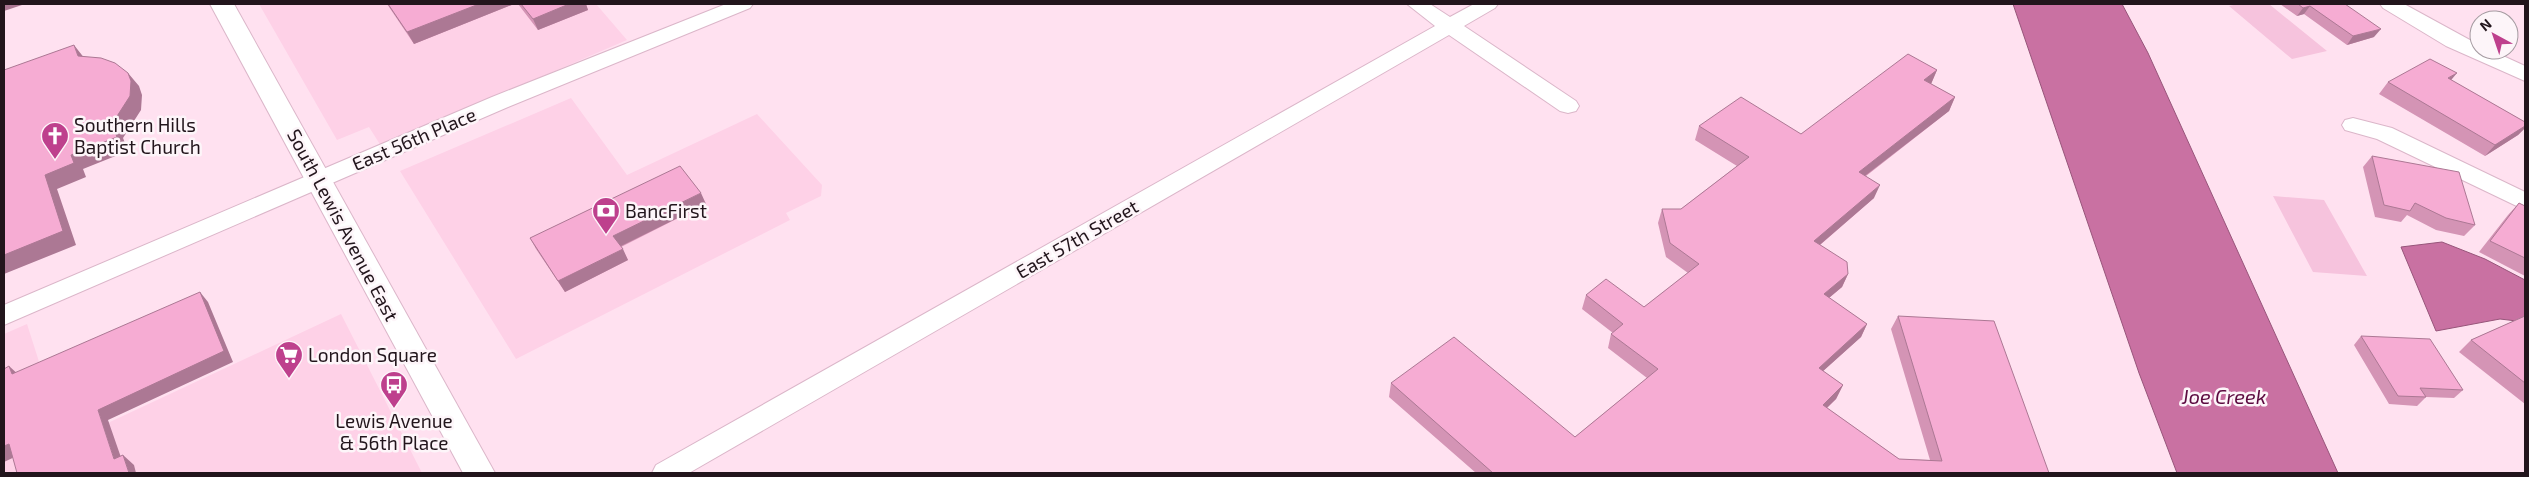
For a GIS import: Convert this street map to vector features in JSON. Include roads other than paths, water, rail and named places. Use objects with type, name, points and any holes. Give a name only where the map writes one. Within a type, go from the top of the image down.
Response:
[{"type":"main road","name":"South Lewis Avenue East","points":[[222,4],[320,179],[393,318],[480,473]]},
{"type":"street","name":"East 56th Place","points":[[4,315],[500,102],[742,4]]},
{"type":"street","points":[[1417,4],[1568,106]]},
{"type":"street","name":"East 57th Street","points":[[666,473],[1488,4]]},
{"type":"street","points":[[2390,4],[2453,41],[2525,74]]},
{"type":"street","points":[[2354,125],[2384,133],[2525,202]]},
{"type":"water","name":"Joe Creek","points":[[2013,4],[2122,4],[2148,53],[2338,473],[2177,473],[2139,373]]},
{"type":"water","points":[[2442,242],[2485,259],[2525,280],[2525,322],[2500,319],[2436,331],[2401,247]]},
{"type":"place","name":"Southern Hills Baptist Church","points":[[55,160]]},
{"type":"place","name":"BancFirst","points":[[606,235]]},
{"type":"place","name":"London Square","points":[[289,379]]},
{"type":"place","name":"Lewis Avenue & 56th Place","points":[[394,409]]}]
